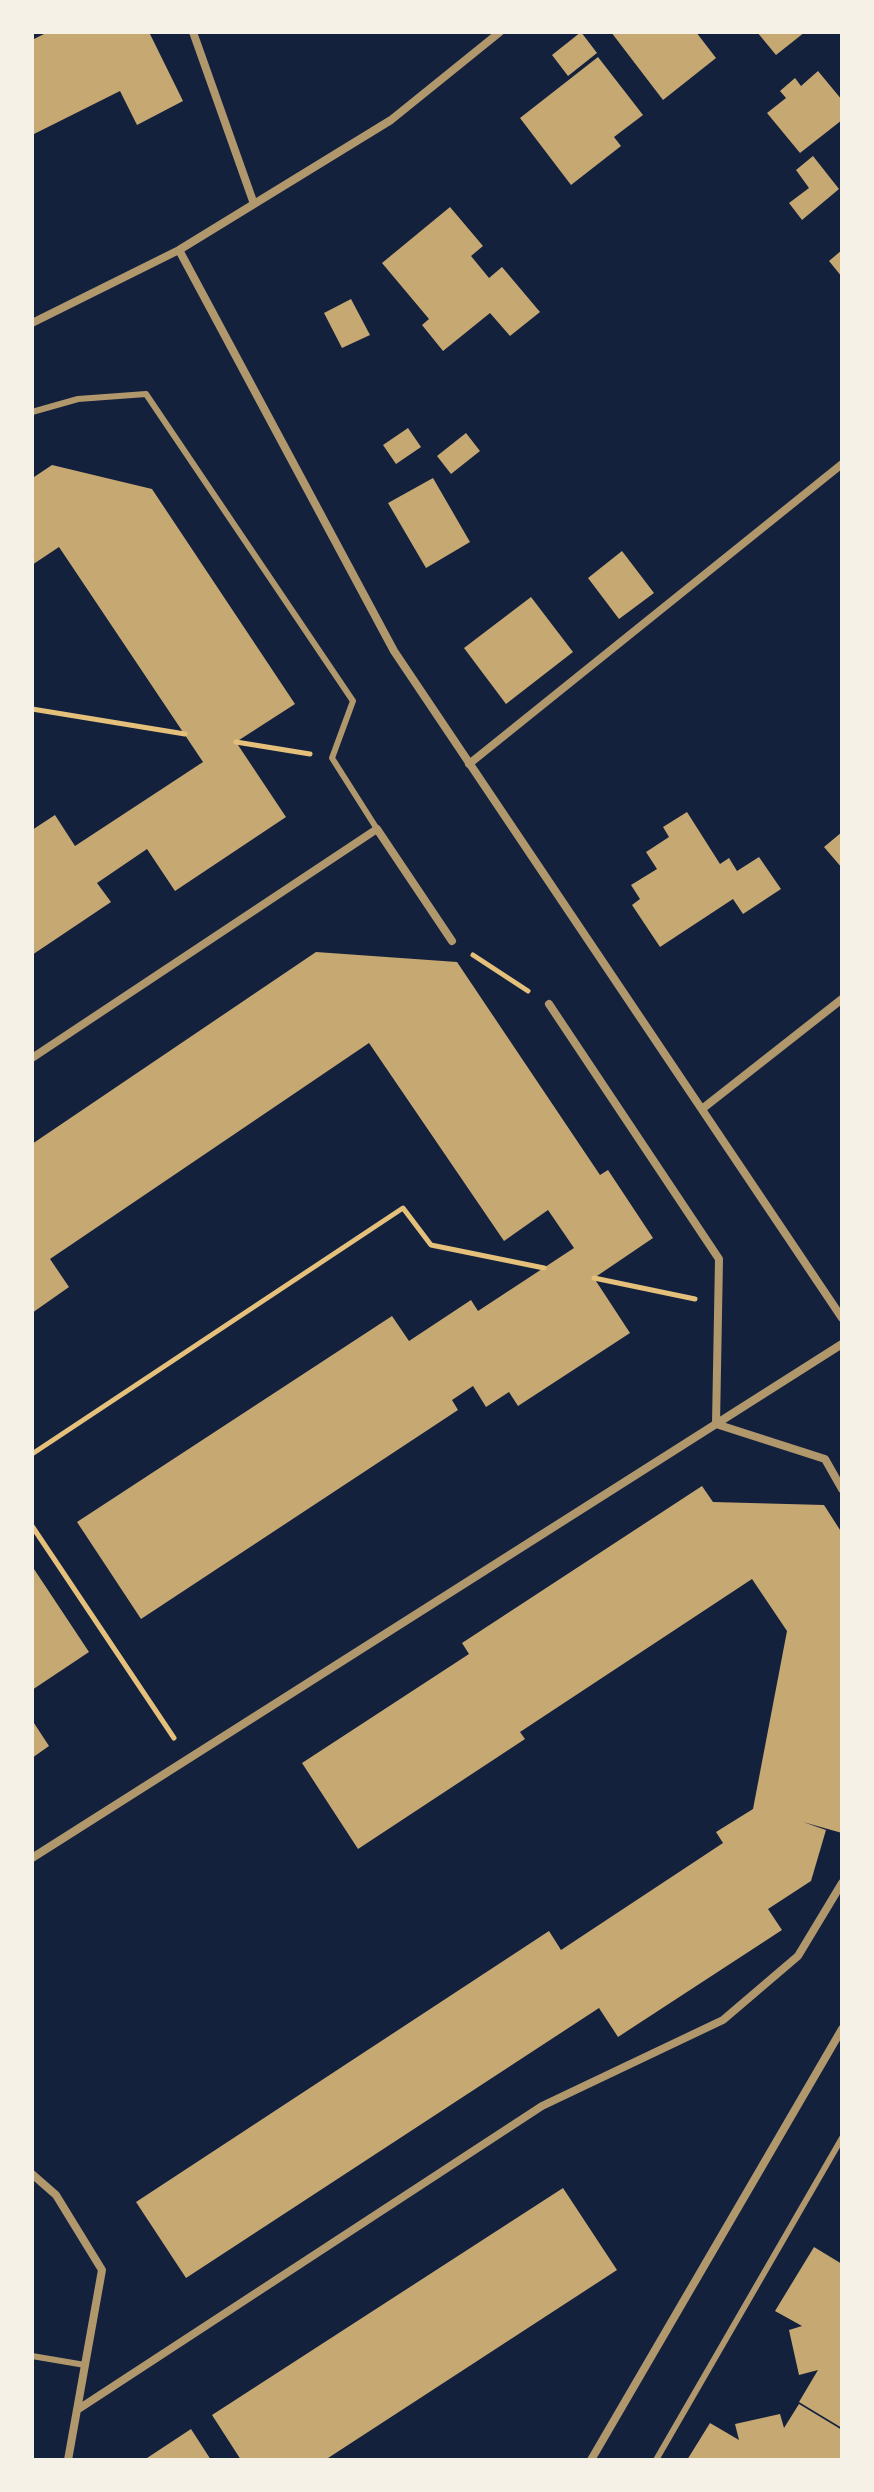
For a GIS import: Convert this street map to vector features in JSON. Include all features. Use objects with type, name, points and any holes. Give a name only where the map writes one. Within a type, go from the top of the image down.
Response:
[{"type":"street","points":[[193,32],[254,204]]},
{"type":"street","points":[[32,323],[179,250],[391,120],[500,32]]},
{"type":"street","points":[[179,250],[394,651],[842,1318]]},
{"type":"street","points":[[469,764],[842,464]]},
{"type":"street","points":[[32,1058],[377,829],[452,941]]},
{"type":"street","points":[[702,1109],[842,999]]},
{"type":"street","points":[[549,1004],[719,1259],[716,1424]]},
{"type":"street","points":[[32,1858],[842,1344]]},
{"type":"street","points":[[716,1424],[825,1459],[842,1489]]},
{"type":"street","points":[[77,2410],[542,2106],[723,2020],[798,1956],[842,1883]]},
{"type":"street","points":[[591,2460],[842,2029]]},
{"type":"street","points":[[32,2174],[56,2195],[102,2270],[68,2460]]},
{"type":"lane","points":[[32,412],[78,399],[146,394],[353,701],[332,758],[377,829]]},
{"type":"lane","points":[[656,2460],[842,2138]]},
{"type":"lane","points":[[32,2356],[85,2365]]},
{"type":"path","points":[[32,709],[185,734]]},
{"type":"path","points":[[236,742],[332,758]]},
{"type":"path","points":[[452,941],[549,1004]]},
{"type":"path","points":[[32,1454],[403,1208],[431,1245],[544,1268]]},
{"type":"path","points":[[594,1278],[718,1303]]},
{"type":"path","points":[[32,1526],[188,1758]]},
{"type":"building","points":[[48,32],[149,32],[183,101],[137,125],[120,91],[32,135],[32,40]]},
{"type":"building","points":[[581,32],[597,53],[568,76],[552,55]]},
{"type":"building","points":[[611,32],[696,32],[716,58],[663,100]]},
{"type":"building","points":[[757,32],[805,32],[776,55]]},
{"type":"building","points":[[598,57],[643,115],[614,137],[621,146],[571,185],[520,118]]},
{"type":"building","points":[[818,71],[842,100],[842,120],[800,153],[767,113],[786,98],[780,91],[795,78],[801,86]]},
{"type":"building","points":[[813,156],[839,189],[802,220],[789,203],[809,188],[796,170]]},
{"type":"building","points":[[450,207],[483,246],[471,256],[489,278],[502,267],[540,312],[510,336],[490,313],[443,351],[422,325],[429,319],[382,263]]},
{"type":"building","points":[[842,250],[842,277],[829,261]]},
{"type":"building","points":[[351,299],[370,335],[342,348],[324,313]]},
{"type":"building","points":[[408,428],[421,447],[396,464],[383,445]]},
{"type":"building","points":[[466,433],[480,451],[451,474],[437,456]]},
{"type":"building","points":[[52,465],[152,489],[295,704],[236,742],[286,817],[175,891],[147,849],[97,883],[111,902],[32,955],[32,830],[55,815],[75,846],[203,762],[59,547],[32,565],[32,474],[34,477]]},
{"type":"building","points":[[433,478],[470,542],[426,568],[388,503]]},
{"type":"building","points":[[622,551],[654,593],[619,619],[588,578]]},
{"type":"building","points":[[531,597],[573,652],[506,704],[464,648]]},
{"type":"building","points":[[687,812],[720,864],[729,858],[737,871],[759,857],[781,889],[743,914],[733,899],[660,947],[632,905],[640,899],[631,885],[657,869],[646,852],[669,837],[663,827]]},
{"type":"building","points":[[842,832],[842,868],[824,847]]},
{"type":"building","points":[[316,952],[457,962],[600,1175],[608,1170],[653,1238],[594,1278],[630,1333],[518,1406],[509,1392],[486,1407],[473,1386],[452,1400],[458,1410],[141,1619],[77,1522],[392,1316],[409,1341],[471,1300],[478,1311],[574,1248],[548,1210],[504,1241],[369,1043],[50,1259],[69,1287],[32,1313],[32,1144]]},
{"type":"building","points":[[702,1486],[713,1502],[824,1505],[842,1533],[842,1833],[803,1822],[826,1830],[811,1881],[768,1909],[782,1930],[618,2037],[599,2008],[186,2278],[136,2202],[549,1931],[561,1950],[723,1843],[716,1832],[753,1809],[787,1631],[752,1579],[520,1732],[525,1739],[358,1849],[302,1763],[469,1654],[462,1643]]},
{"type":"building","points":[[32,1566],[89,1652],[32,1690]]},
{"type":"building","points":[[32,1720],[49,1746],[32,1758]]},
{"type":"building","points":[[563,2188],[617,2270],[325,2460],[241,2460],[212,2415]]},
{"type":"building","points":[[814,2247],[842,2264],[842,2428],[799,2402],[818,2370],[799,2375],[789,2330],[802,2326],[775,2311]]},
{"type":"building","points":[[799,2404],[842,2430],[842,2460],[687,2460],[710,2423],[739,2440],[735,2424],[780,2414],[784,2428]]},
{"type":"building","points":[[191,2429],[211,2460],[144,2460]]}]
